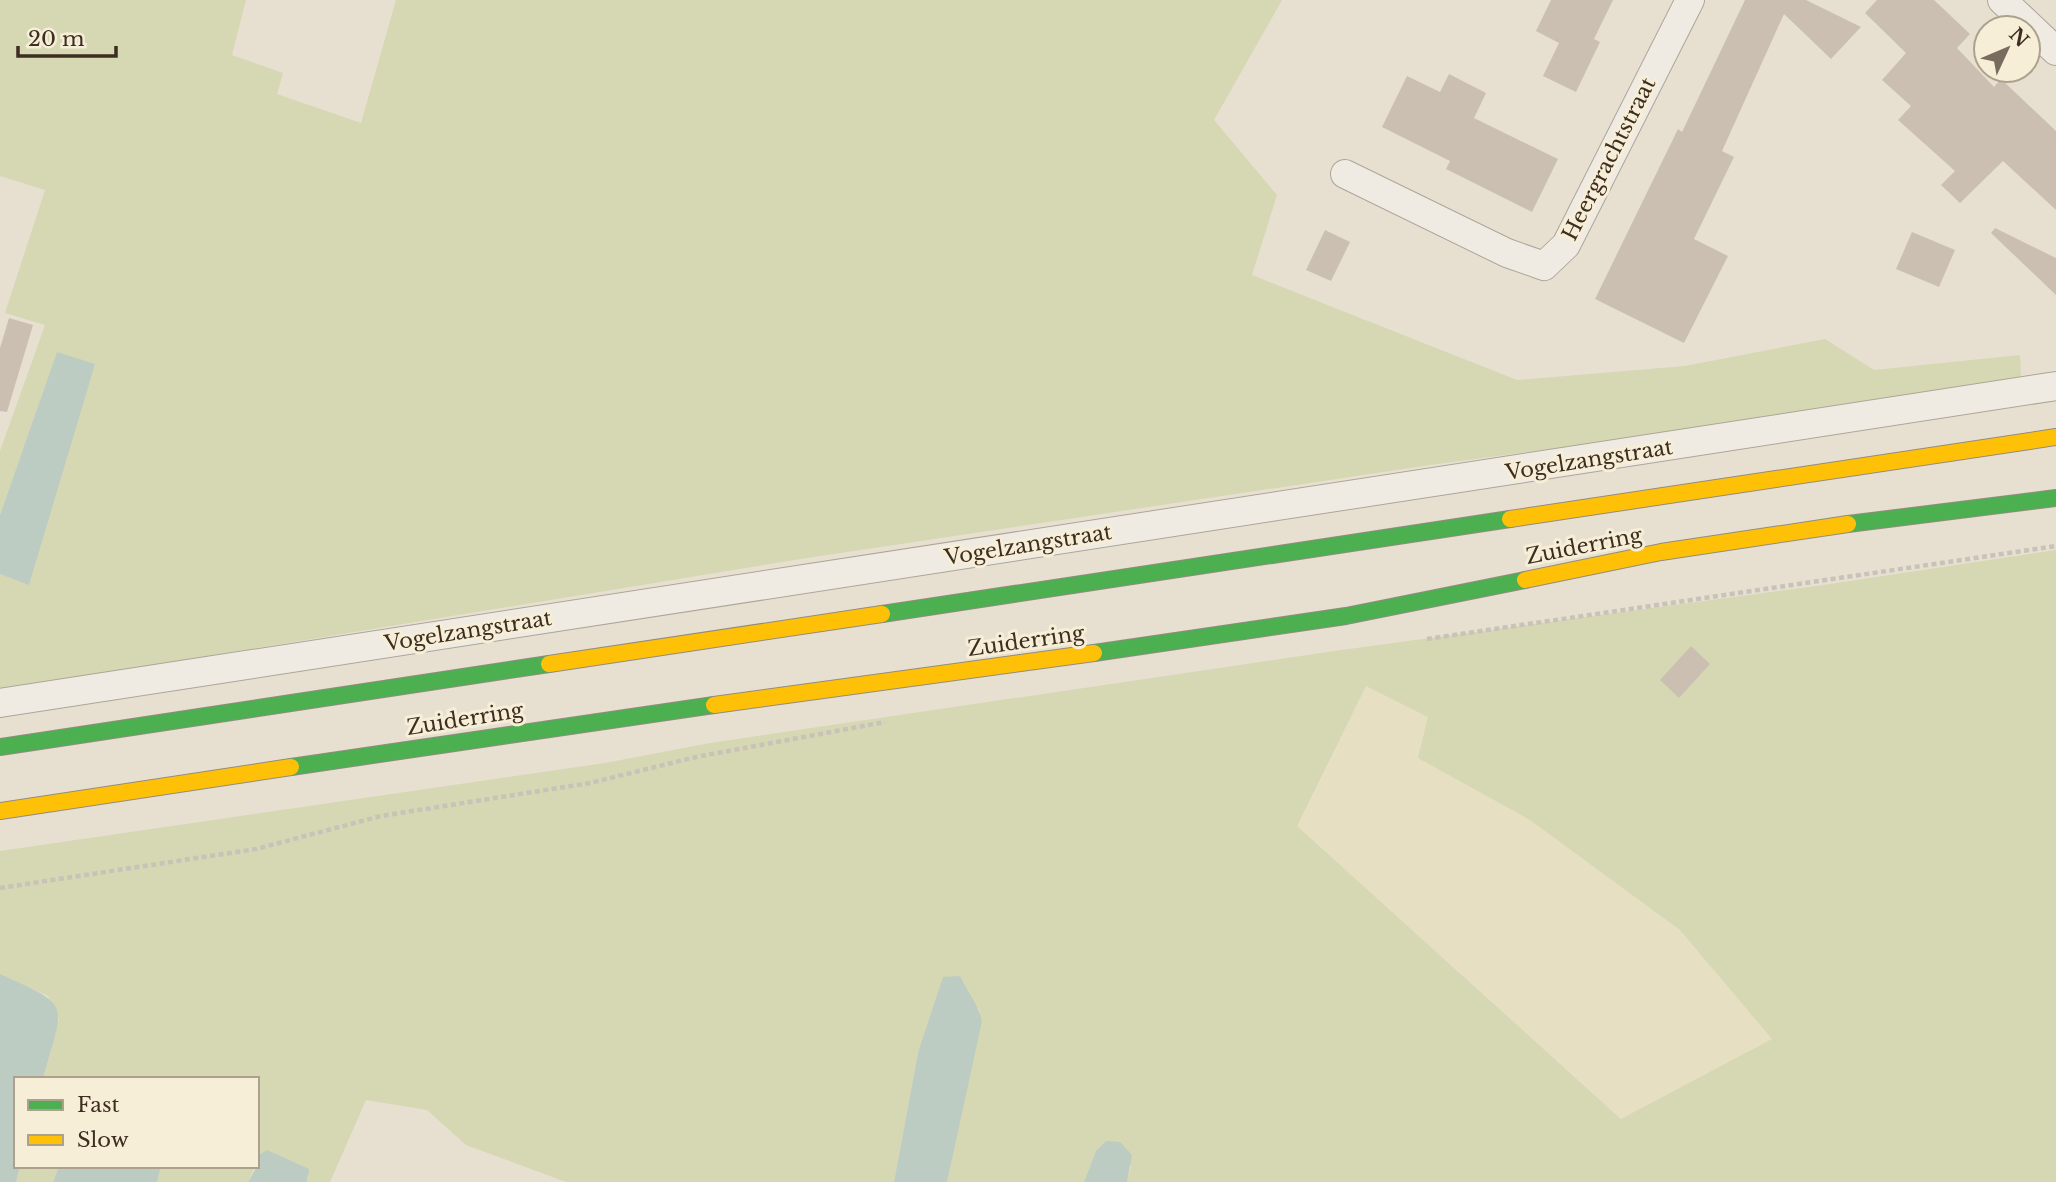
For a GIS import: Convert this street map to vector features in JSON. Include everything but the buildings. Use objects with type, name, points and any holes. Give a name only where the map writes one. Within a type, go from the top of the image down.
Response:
[{"type":"highway","name":"Zuiderring","points":[[0,747],[2056,437]]},
{"type":"highway","name":"Zuiderring","points":[[0,811],[601,720],[886,683],[1346,616],[1661,552],[1932,511],[2056,498]]},
{"type":"street","name":"Heergrachtstraat","points":[[1345,174],[1507,253],[1544,266],[1566,245],[1690,0]]},
{"type":"street","points":[[2002,0],[2056,51]]},
{"type":"street","name":"Vogelzangstraat","points":[[0,703],[2056,386]]},
{"type":"path","points":[[1415,640],[2056,546]]},
{"type":"path","points":[[0,888],[256,849],[381,817],[590,783],[696,757],[894,720]]},
{"type":"shaded area","points":[[57,352],[95,364],[29,585],[0,574],[0,515]]},
{"type":"shaded area","points":[[1366,686],[1428,717],[1419,758],[1530,820],[1680,930],[1773,1039],[1622,1119],[1297,826]]},
{"type":"shaded area","points":[[0,974],[52,1002],[57,1010],[58,1021],[44,1077],[14,1077],[14,1168],[20,1168],[16,1182],[0,1182]]},
{"type":"shaded area","points":[[960,976],[982,1021],[947,1182],[894,1182],[918,1053],[943,977]]},
{"type":"shaded area","points":[[1106,1141],[1120,1142],[1132,1155],[1127,1182],[1084,1182],[1096,1151]]},
{"type":"shaded area","points":[[267,1150],[309,1169],[307,1182],[248,1182],[256,1168],[259,1168],[259,1155]]},
{"type":"shaded area","points":[[58,1168],[160,1168],[157,1182],[53,1182]]},
{"type":"green space","points":[[0,0],[246,0],[232,55],[283,73],[277,94],[361,123],[396,0],[1282,0],[1214,120],[1277,195],[1252,275],[1517,380],[1685,366],[1825,339],[1874,370],[2020,355],[2021,377],[1726,426],[1430,465],[807,558],[0,690],[0,574],[29,584],[57,353],[0,515],[0,451],[45,325],[5,313],[45,190],[0,176]]},
{"type":"green space","points":[[2056,550],[2056,1182],[1127,1182],[1131,1166],[1096,1151],[1084,1182],[947,1182],[980,1011],[970,999],[918,1053],[894,1182],[566,1182],[466,1145],[427,1110],[366,1100],[330,1182],[307,1182],[309,1176],[259,1156],[259,1077],[44,1077],[59,1019],[48,996],[0,974],[0,851],[605,763],[710,743],[1334,651],[1823,585]],"holes":[[[1366,686],[1428,717],[1418,758],[1530,820],[1680,930],[1772,1039],[1621,1119],[1297,826]]]},
{"type":"green space","points":[[20,1168],[58,1168],[53,1182],[16,1182]]},
{"type":"green space","points":[[160,1168],[254,1168],[248,1182],[157,1182]]},
{"type":"traffic: fast","points":[[1848,524],[2056,498]]},
{"type":"traffic: fast","points":[[882,614],[1510,519]]},
{"type":"traffic: fast","points":[[1094,653],[1346,616],[1525,580]]},
{"type":"traffic: fast","points":[[0,747],[549,664]]},
{"type":"traffic: fast","points":[[291,767],[714,705]]},
{"type":"traffic: slow","points":[[1510,519],[2056,437]]},
{"type":"traffic: slow","points":[[1525,580],[1661,552],[1848,524]]},
{"type":"traffic: slow","points":[[549,664],[882,614]]},
{"type":"traffic: slow","points":[[714,705],[1094,653]]},
{"type":"traffic: slow","points":[[0,811],[291,767]]}]
